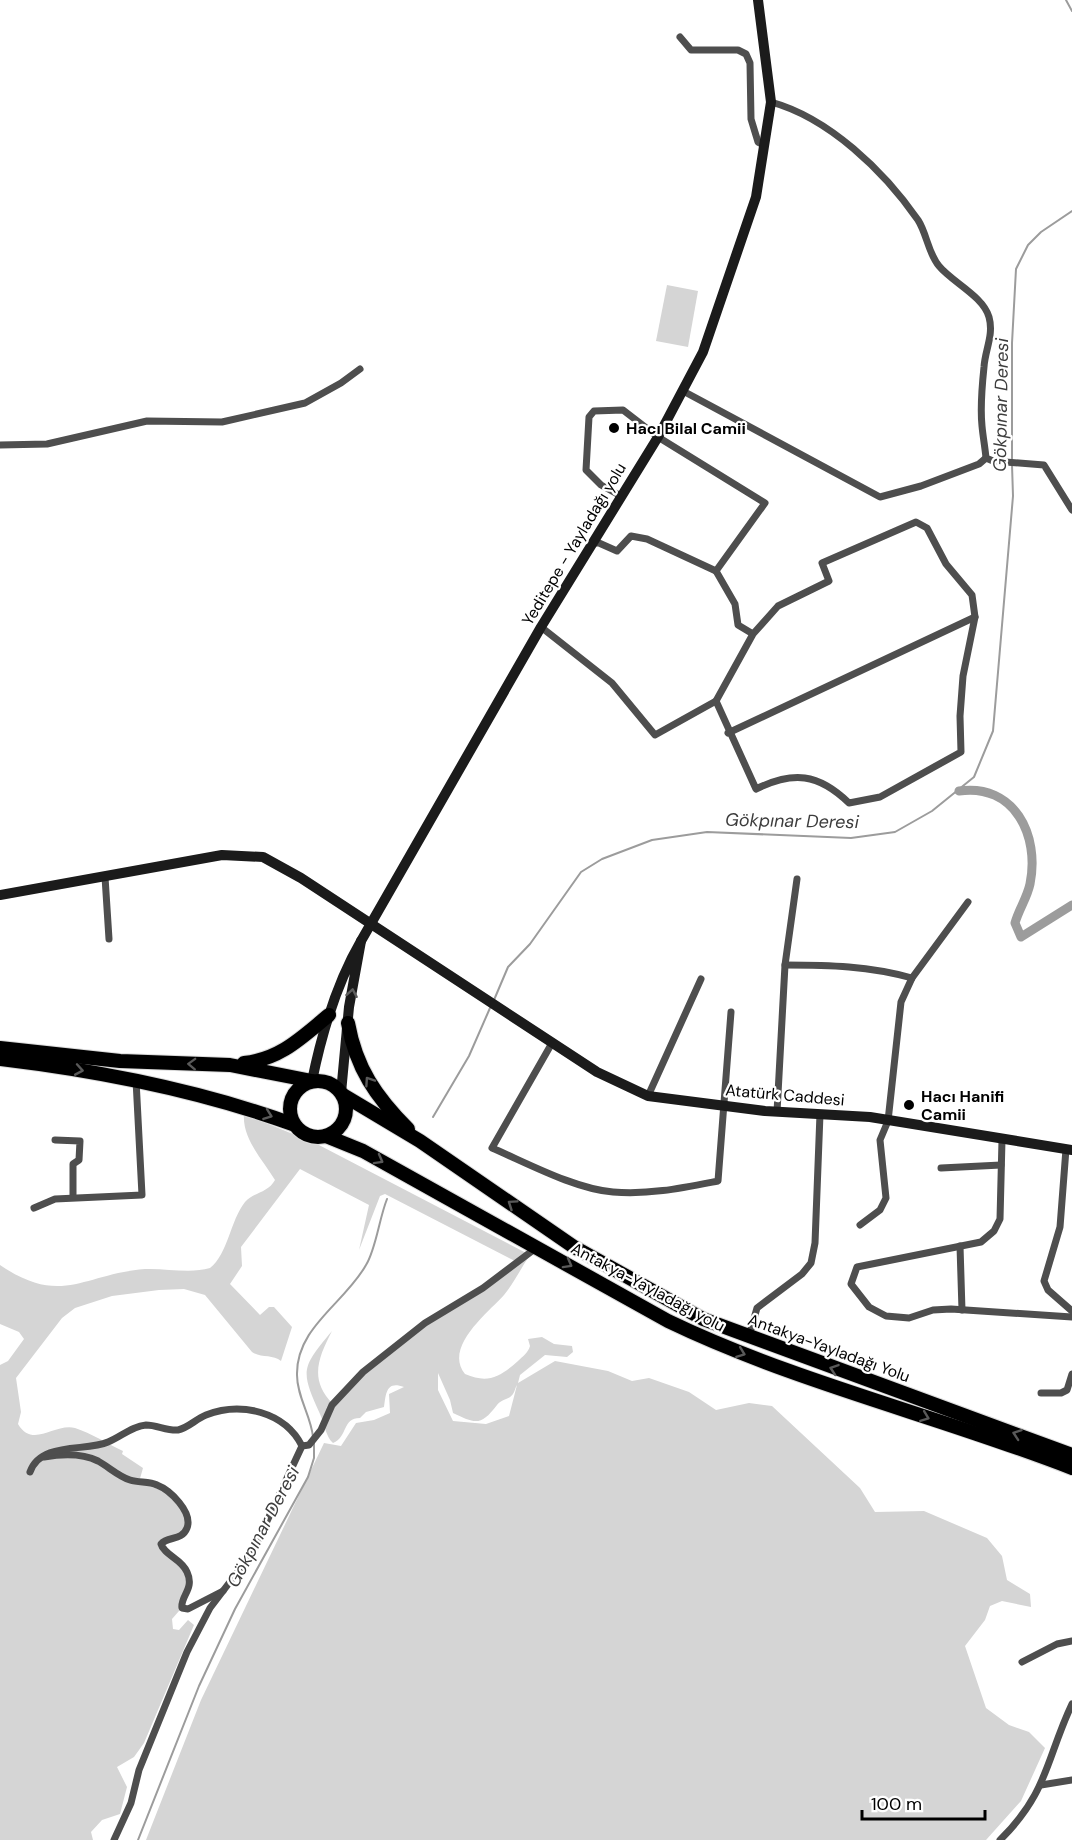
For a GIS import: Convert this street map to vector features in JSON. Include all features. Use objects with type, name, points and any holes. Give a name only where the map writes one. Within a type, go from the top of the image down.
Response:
[{"type":"highway","points":[[0,1048],[120,1061],[230,1065],[257,1062],[286,1051],[329,1015]]},
{"type":"highway","points":[[348,1023],[353,1051],[362,1070],[388,1109],[420,1141]]},
{"type":"highway","points":[[0,1059],[135,1079],[223,1100],[295,1125],[309,1135],[326,1136],[344,1120],[346,1103],[342,1094],[332,1084],[230,1065]]},
{"type":"highway","points":[[295,1125],[290,1112],[292,1097],[302,1086],[312,1081]]},
{"type":"highway","name":"Antakya-Yayladağı Yolu","points":[[342,1094],[420,1141],[593,1258],[693,1314],[749,1338],[1072,1455]]},
{"type":"highway","name":"Antakya-Yayladağı yolu","points":[[326,1136],[363,1151],[668,1321],[715,1343],[1072,1468]]},
{"type":"main road","name":"Yeditepe - Yayladağı yolu","points":[[312,1081],[329,1015],[345,969],[541,627],[658,437],[704,352],[756,197],[771,102],[758,0]]},
{"type":"main road","name":"Atatürk Caddesi","points":[[0,895],[222,855],[263,857],[372,924],[471,992],[613,1081],[648,1096],[777,1112],[888,1121],[1069,1150]]},
{"type":"main road","name":"Yeditepe - Yayladağı yolu","points":[[342,1094],[348,1023],[361,941]]},
{"type":"street","points":[[680,37],[691,50],[738,50],[746,54],[750,63],[751,119],[758,142],[764,145]]},
{"type":"street","points":[[771,102],[796,109],[841,140],[890,184],[919,223],[936,263],[949,278],[978,300],[989,316],[990,338],[984,363],[981,424],[990,459]]},
{"type":"street","points":[[0,445],[47,444],[147,421],[222,422],[305,403],[341,384],[360,369]]},
{"type":"street","points":[[683,391],[880,497],[921,486],[990,459],[1044,465],[1072,510]]},
{"type":"street","points":[[621,496],[601,485],[586,470],[589,417],[594,411],[623,410],[658,437],[765,503],[716,571]]},
{"type":"street","points":[[541,627],[612,683],[655,735],[716,701],[753,634],[778,606],[829,581],[822,563],[915,522],[927,528],[946,564],[972,595],[975,617],[963,676],[960,716],[961,752],[880,797],[849,802],[837,792],[810,778],[781,777],[756,789],[728,733],[716,701]]},
{"type":"street","points":[[591,543],[599,543],[617,551],[630,536],[647,539],[716,571],[735,604],[738,625],[753,634]]},
{"type":"street","points":[[728,733],[975,617]]},
{"type":"street","points":[[105,877],[109,939]]},
{"type":"street","points":[[777,1112],[785,965],[797,879]]},
{"type":"street","points":[[860,1225],[880,1210],[886,1198],[880,1140],[888,1121],[901,1002],[912,978],[968,902]]},
{"type":"street","points":[[785,965],[851,965],[881,969],[912,978]]},
{"type":"street","points":[[648,1096],[701,979]]},
{"type":"street","points":[[552,1043],[492,1148],[583,1185],[611,1192],[665,1192],[718,1180],[731,1012]]},
{"type":"street","points":[[34,1208],[48,1200],[142,1194],[135,1079]]},
{"type":"street","points":[[749,1338],[757,1308],[787,1287],[811,1263],[816,1231],[820,1114]]},
{"type":"street","points":[[55,1140],[80,1141],[79,1160],[73,1164],[73,1197]]},
{"type":"street","points":[[1002,1140],[1000,1219],[994,1231],[981,1242],[857,1267],[851,1284],[869,1306],[886,1316],[909,1318],[933,1310],[962,1310],[1072,1317]]},
{"type":"street","points":[[1069,1150],[1060,1227],[1044,1281],[1048,1290],[1072,1311]]},
{"type":"street","points":[[941,1168],[1001,1166]]},
{"type":"street","points":[[960,1246],[962,1310]]},
{"type":"street","points":[[114,1840],[131,1803],[138,1770],[183,1659],[204,1617],[239,1570],[247,1564],[305,1446],[321,1430],[332,1405],[363,1372],[425,1323],[483,1288],[538,1247]]},
{"type":"street","points":[[1041,1393],[1061,1393],[1067,1390],[1072,1374]]},
{"type":"street","points":[[30,1472],[33,1464],[44,1457],[71,1447],[105,1444],[143,1425],[178,1430],[206,1415],[233,1410],[270,1414],[305,1446]]},
{"type":"street","points":[[44,1457],[68,1455],[92,1459],[130,1480],[162,1488],[180,1504],[188,1520],[187,1528],[180,1536],[164,1540],[161,1544],[164,1550],[183,1565],[189,1575],[189,1590],[181,1603],[182,1608],[188,1609],[225,1590]]},
{"type":"street","points":[[1022,1662],[1057,1644],[1072,1641]]},
{"type":"street","points":[[1000,1840],[1025,1814],[1041,1785],[1072,1704]]},
{"type":"street","points":[[1041,1785],[1072,1780]]},
{"type":"shaded area","points":[[667,285],[698,291],[688,347],[656,341]]},
{"type":"shaded area","points":[[244,1114],[317,1144],[530,1255],[508,1290],[479,1320],[464,1342],[460,1353],[460,1364],[465,1374],[480,1378],[499,1375],[527,1353],[530,1346],[528,1339],[542,1337],[554,1344],[572,1346],[573,1352],[567,1357],[545,1355],[520,1375],[518,1383],[555,1361],[608,1371],[632,1381],[649,1378],[689,1392],[716,1410],[749,1403],[772,1406],[860,1488],[875,1512],[924,1511],[987,1538],[1002,1556],[1007,1580],[1030,1594],[1031,1607],[1002,1601],[990,1606],[985,1620],[965,1646],[986,1708],[1009,1725],[1029,1732],[1045,1748],[1021,1801],[986,1840],[146,1840],[201,1700],[324,1443],[341,1446],[356,1423],[374,1420],[390,1413],[389,1394],[404,1387],[394,1385],[390,1387],[386,1393],[384,1407],[366,1412],[360,1418],[350,1421],[341,1437],[333,1443],[327,1434],[307,1379],[309,1363],[314,1354],[332,1331],[323,1350],[318,1377],[325,1395],[333,1404],[389,1351],[470,1296],[515,1261],[385,1194],[380,1196],[359,1250],[369,1205],[300,1169],[241,1247],[242,1266],[230,1284],[260,1315],[269,1307],[274,1307],[292,1327],[281,1361],[252,1352],[205,1295],[184,1289],[159,1290],[112,1296],[75,1308],[62,1318],[16,1378],[21,1412],[18,1424],[24,1431],[37,1435],[67,1427],[93,1436],[123,1451],[122,1454],[143,1468],[139,1482],[156,1485],[183,1508],[187,1529],[162,1543],[189,1578],[179,1611],[172,1619],[173,1629],[179,1630],[188,1620],[194,1625],[144,1743],[134,1757],[117,1767],[127,1787],[120,1814],[102,1820],[91,1832],[93,1840],[0,1840],[0,1365],[8,1361],[24,1339],[19,1332],[0,1324],[0,1265],[21,1277],[40,1284],[57,1286],[72,1285],[145,1269],[186,1271],[210,1268],[221,1254],[245,1202],[269,1188],[275,1180],[250,1141],[244,1123]],"holes":[[[438,1373],[453,1413],[478,1421],[487,1417],[499,1403],[511,1396],[517,1385],[509,1416],[486,1424],[453,1421],[438,1390]]]},
{"type":"waterway","points":[[1066,0],[1072,11]]},
{"type":"waterway","name":"Gökpınar Deresi","points":[[1012,459],[1012,343],[1016,269],[1028,245],[1041,232],[1072,211]]},
{"type":"waterway","name":"Gökpınar Deresi","points":[[494,1000],[508,967],[530,944],[581,872],[602,859],[652,840],[707,832],[851,838],[895,832],[932,811],[974,777],[993,731],[1013,496],[1012,465]]},
{"type":"waterway","points":[[959,791],[978,791],[995,795],[1019,816],[1026,831],[1031,848],[1032,866],[1029,889],[1015,923],[1021,937],[1072,905]]},
{"type":"waterway","name":"Gökpınar Deresi","points":[[433,1117],[469,1056],[490,1008]]},
{"type":"waterway","name":"Gökpınar Deresi","points":[[313,1437],[298,1383],[299,1358],[304,1343],[313,1329],[357,1279],[366,1265],[387,1199]]},
{"type":"waterway","name":"Gökpınar Deresi","points":[[138,1840],[199,1686],[235,1609],[308,1477],[314,1458],[314,1443]]},
{"type":"place","name":"Hacı Bilal Camii","points":[[614,428]]},
{"type":"place","name":"Hacı Hanifi Camii","points":[[909,1105]]}]
